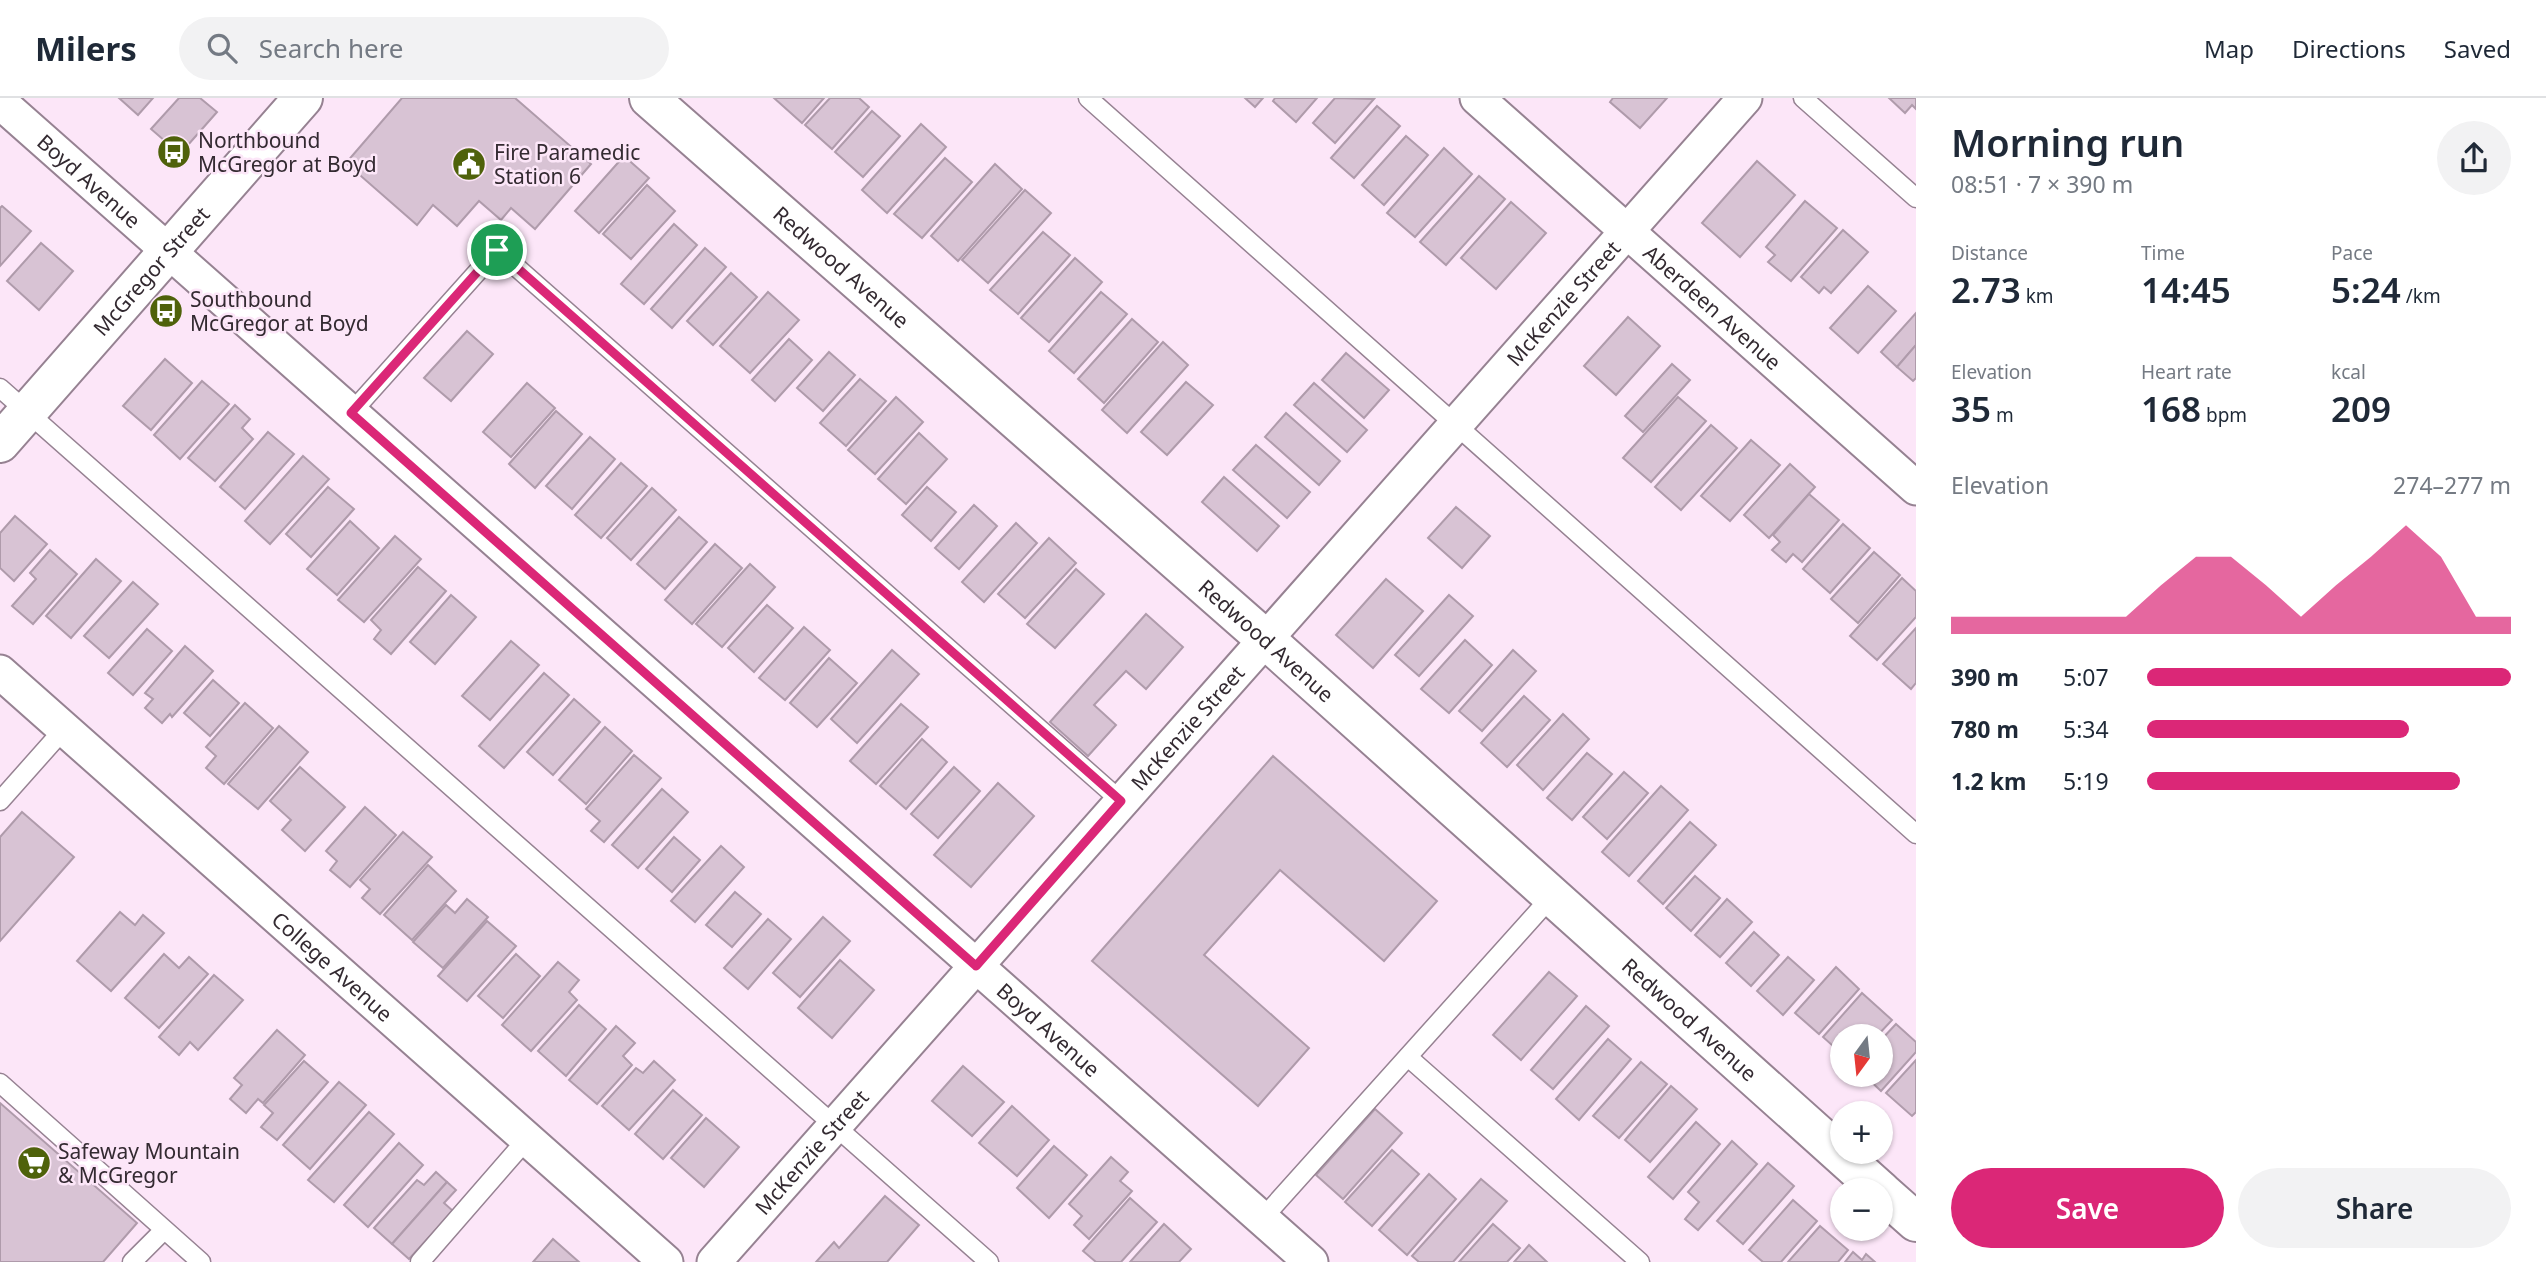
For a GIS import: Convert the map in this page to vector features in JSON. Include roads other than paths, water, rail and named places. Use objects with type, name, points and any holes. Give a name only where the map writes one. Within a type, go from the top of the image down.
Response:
[{"type":"street","name":"McGregor Street","points":[[0,443],[14,400],[169,251],[303,98]]},
{"type":"street","name":"Redwood Avenue","points":[[649,98],[1264,638],[1868,1178]]},
{"type":"street","name":"Aberdeen Avenue","points":[[1477,98],[1916,488]]},
{"type":"street","name":"McKenzie Street","points":[[714,1262],[1745,98]]},
{"type":"street","name":"Boyd Avenue","points":[[0,102],[1311,1262]]},
{"type":"street","name":"College Avenue","points":[[0,672],[666,1262]]},
{"type":"street","name":"Redwood Avenue","points":[[1893,1201],[1916,1222]]},
{"type":"lane","points":[[1088,98],[1916,834]]},
{"type":"lane","points":[[1803,98],[1916,198]]},
{"type":"lane","points":[[351,413],[497,250],[1121,801]]},
{"type":"lane","points":[[14,400],[989,1262]]},
{"type":"lane","points":[[0,801],[64,729]]},
{"type":"lane","points":[[1262,1219],[1552,896]]},
{"type":"lane","points":[[1408,1057],[1640,1262]]},
{"type":"lane","points":[[0,1083],[201,1262]]},
{"type":"lane","points":[[420,1262],[527,1139]]},
{"type":"lane","points":[[132,1262],[164,1230]]},
{"type":"place","name":"Northbound McGregor at Boyd","points":[[174,152]]},
{"type":"place","name":"Fire Paramedic Station 6","points":[[469,164]]},
{"type":"place","name":"Southbound McGregor at Boyd","points":[[166,311]]},
{"type":"place","name":"Safeway Mountain & McGregor","points":[[34,1163]]}]
